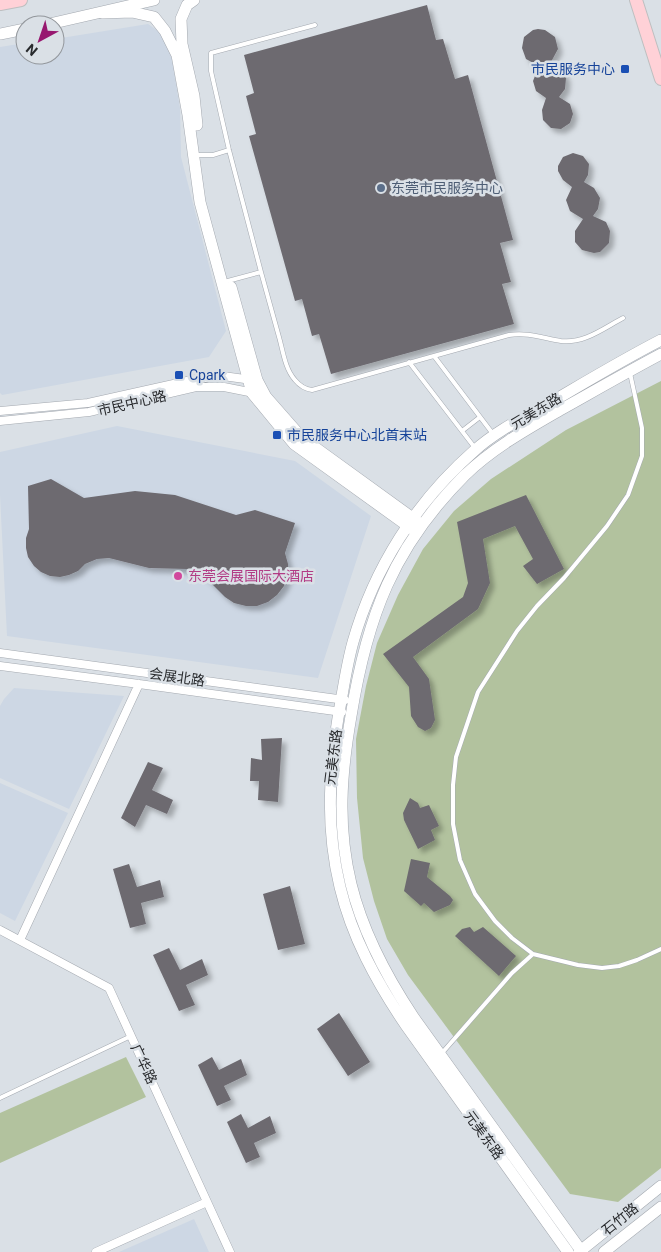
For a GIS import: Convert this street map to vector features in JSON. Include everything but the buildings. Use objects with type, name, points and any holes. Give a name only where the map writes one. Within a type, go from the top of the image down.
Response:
[{"type":"main road","points":[[0,4],[21,0]]},
{"type":"main road","points":[[636,0],[661,79]]},
{"type":"street","points":[[65,21],[154,0]]},
{"type":"street","points":[[194,0],[187,5],[181,19],[181,27],[182,44],[194,96],[200,202],[257,393],[294,444],[414,525]]},
{"type":"street","points":[[102,13],[132,12],[154,17],[166,31],[177,55],[197,155]]},
{"type":"street","points":[[1,34],[15,31]]},
{"type":"street","name":"元美东路","points":[[414,525],[457,467],[476,449],[517,421],[661,340]]},
{"type":"street","name":"元美东路","points":[[581,1252],[395,990],[370,942],[352,885],[346,856],[341,793],[345,713],[353,642],[377,576],[393,546],[485,457],[523,431],[661,354]]},
{"type":"street","name":"市民中心路","points":[[0,411],[88,403],[196,378],[223,376],[252,380]]},
{"type":"street","name":"市民中心路","points":[[0,421],[89,412],[196,387],[224,387],[257,393]]},
{"type":"street","name":"会展北路","points":[[0,653],[347,700]]},
{"type":"street","name":"会展北路","points":[[0,666],[345,713]]},
{"type":"street","points":[[20,940],[139,684]]},
{"type":"street","name":"元美东路","points":[[345,713],[332,753],[329,793],[331,828],[334,858],[340,887],[359,946],[386,996],[405,1024],[568,1252]]},
{"type":"street","name":"广华路","points":[[0,930],[109,988],[230,1252]]},
{"type":"street","name":"石竹路","points":[[581,1252],[661,1186]]},
{"type":"street","points":[[96,1252],[207,1202]]},
{"type":"street","name":"石竹路","points":[[608,1251],[661,1206]]},
{"type":"street","points":[[600,1236],[608,1251]]},
{"type":"lane","points":[[315,25],[211,53],[211,71],[229,150],[284,358],[295,381],[306,389],[312,390],[517,333],[572,341],[594,334],[623,318]]},
{"type":"lane","points":[[197,155],[213,156],[229,150]]},
{"type":"lane","points":[[225,282],[261,272]]},
{"type":"lane","points":[[434,356],[495,436]]},
{"type":"lane","points":[[409,362],[476,449]]},
{"type":"lane","points":[[630,370],[642,428],[642,456],[628,496],[607,526],[517,631],[478,692],[456,757],[453,785],[453,824],[460,860],[475,894],[494,921],[533,954],[578,965],[602,968],[619,966],[661,949]]},
{"type":"lane","points":[[462,431],[480,417]]},
{"type":"lane","points":[[440,1054],[512,973],[533,954]]},
{"type":"lane","points":[[0,1098],[131,1036]]},
{"type":"shaded area","points":[[148,24],[161,33],[172,59],[180,108],[181,157],[226,331],[209,357],[2,395],[0,393],[0,47],[15,45],[15,65],[65,65],[65,37]]},
{"type":"shaded area","name":"东莞会展国际大酒店","points":[[117,426],[295,461],[371,516],[318,678],[7,636],[0,495],[0,452]]},
{"type":"shaded area","points":[[14,688],[124,696],[69,809],[0,778],[0,706]]},
{"type":"shaded area","points":[[0,783],[68,813],[15,921],[0,913]]},
{"type":"shaded area","points":[[194,1219],[209,1252],[119,1252]]},
{"type":"green space","points":[[661,381],[661,1168],[618,1202],[570,1194],[408,975],[387,939],[374,901],[363,858],[357,798],[356,739],[366,686],[377,643],[398,595],[423,549],[454,511],[491,479],[566,430]]},
{"type":"green space","points":[[126,1057],[146,1097],[0,1163],[0,1113]]},
{"type":"place","name":"市民服务中心","points":[[625,69]]},
{"type":"place","name":"东莞市民服务中心","points":[[381,188]]},
{"type":"place","name":"Cpark","points":[[179,375]]},
{"type":"place","name":"市民服务中心北首末站","points":[[277,435]]},
{"type":"place","name":"东莞会展国际大酒店","points":[[178,576]]}]
